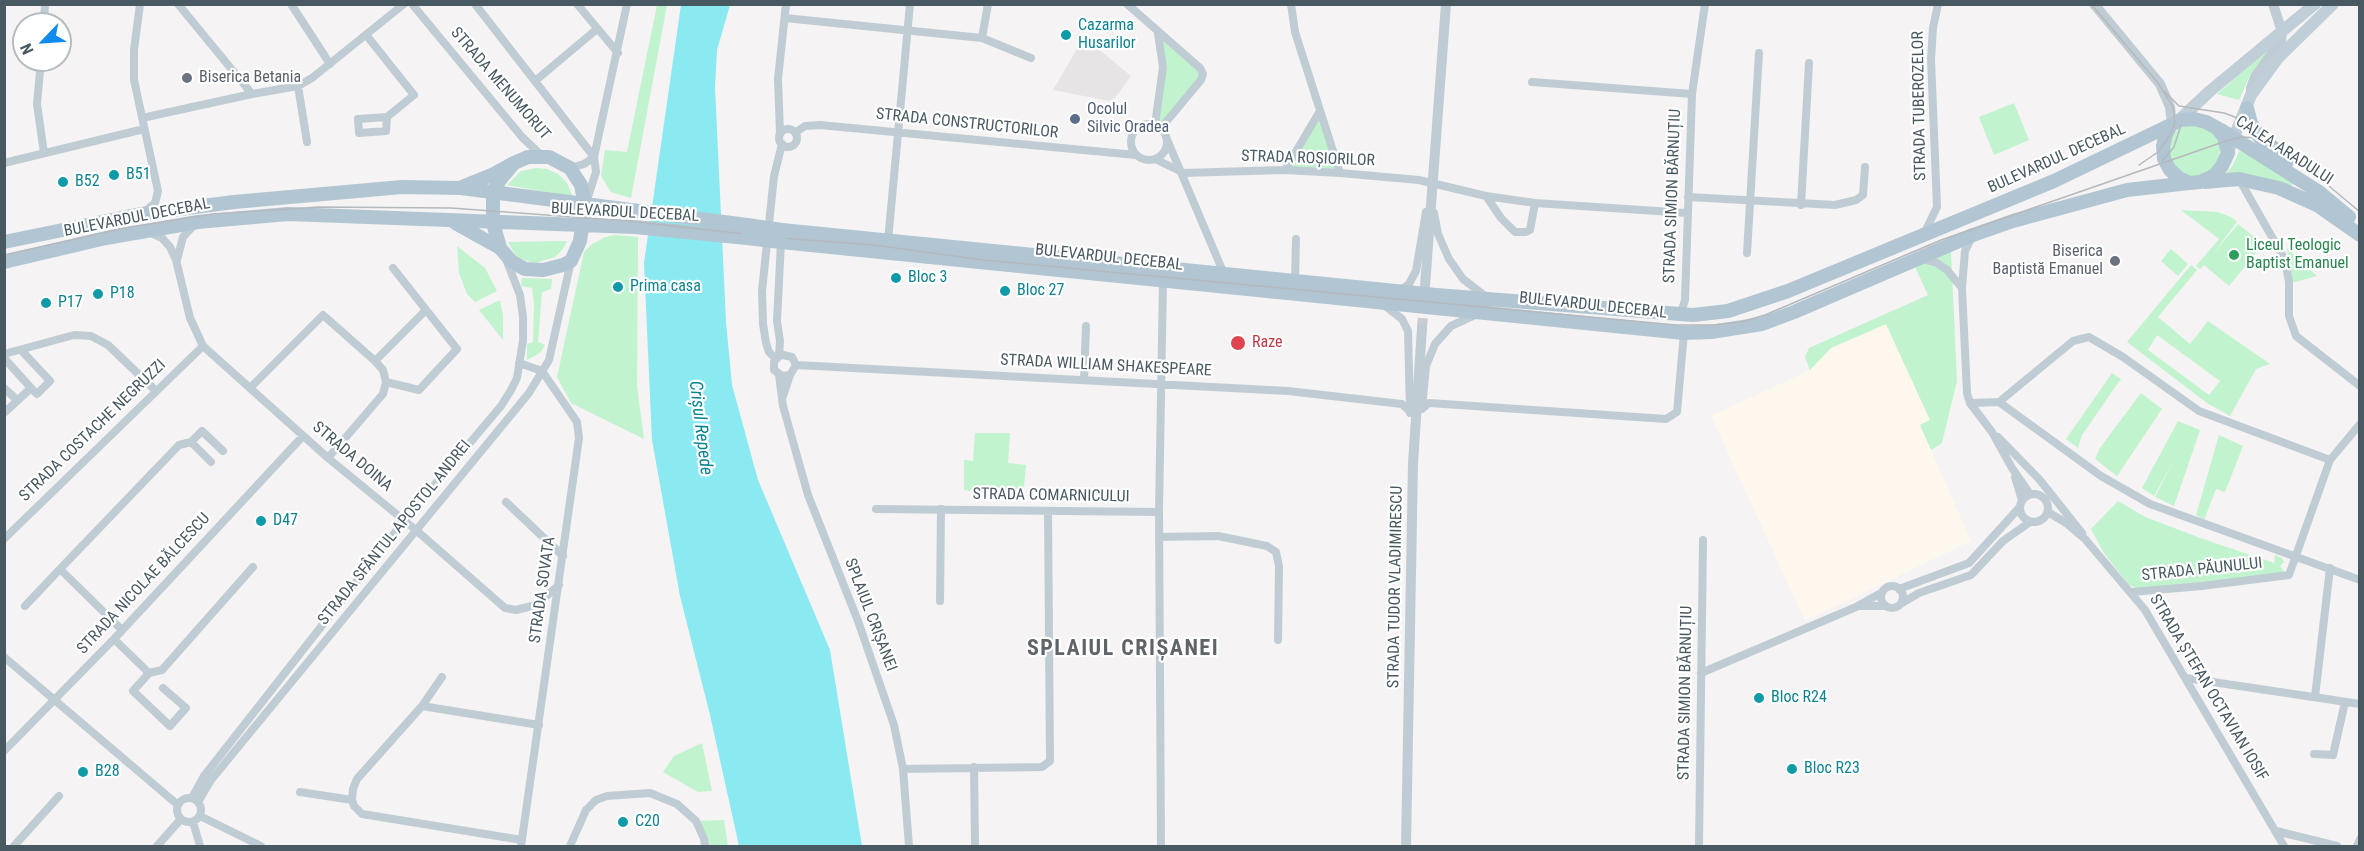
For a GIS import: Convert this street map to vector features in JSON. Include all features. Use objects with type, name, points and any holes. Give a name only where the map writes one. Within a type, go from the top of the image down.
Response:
[{"type":"main road","name":"BULEVARDUL DECEBAL","points":[[4,262],[198,222],[288,214],[635,227],[888,241],[1399,291],[1693,315],[1728,311],[1766,300],[2054,181],[2174,123],[2315,4]]},
{"type":"main road","name":"BULEVARDUL DECEBAL","points":[[2228,153],[2249,102],[2278,57],[2333,4]]},
{"type":"main road","points":[[2249,102],[2251,123],[2260,138],[2319,192]]},
{"type":"main road","points":[[2194,119],[2217,128],[2226,141],[2228,153],[2219,171],[2211,178],[2195,183],[2174,174],[2165,161],[2164,139],[2174,123],[2194,119]]},
{"type":"main road","name":"CALEA ARADULUI","points":[[2217,128],[2319,192],[2360,226]]},
{"type":"main road","points":[[450,221],[500,248],[512,262],[525,269],[554,268],[571,261],[580,241],[585,206],[582,185],[570,168],[558,161],[542,156],[528,157],[461,188]]},
{"type":"main road","points":[[500,248],[493,223],[493,192],[514,162]]},
{"type":"main road","name":"CALEA ARADULUI","points":[[2195,183],[2239,179],[2267,184],[2300,196],[2331,214],[2360,235]]},
{"type":"main road","name":"BULEVARDUL DECEBAL","points":[[4,242],[141,214],[234,202],[368,188],[461,188],[585,206],[637,210],[781,236],[1163,280],[1684,333],[1712,332],[1762,324],[1973,235],[2013,221],[2112,194],[2195,183]]},
{"type":"street","points":[[140,4],[134,66],[144,129],[158,191],[155,202],[141,214]]},
{"type":"street","points":[[178,4],[252,94]]},
{"type":"street","points":[[291,4],[330,64]]},
{"type":"street","points":[[142,118],[298,86],[367,36],[404,4]]},
{"type":"street","name":"STRADA MENUMORUT","points":[[412,4],[522,137],[542,156]]},
{"type":"street","name":"STRADA MENUMORUT","points":[[475,4],[594,157]]},
{"type":"street","points":[[577,4],[618,53]]},
{"type":"street","points":[[585,206],[596,172],[594,157],[627,4]]},
{"type":"street","points":[[780,133],[788,129],[796,132],[797,141],[788,147],[779,139],[778,79],[786,4]]},
{"type":"street","points":[[888,241],[910,4]]},
{"type":"street","points":[[982,38],[988,4]]},
{"type":"street","points":[[1126,4],[1203,74],[1201,80],[1158,127]]},
{"type":"street","points":[[1291,4],[1295,32],[1340,173]]},
{"type":"street","points":[[1425,286],[1446,4]]},
{"type":"street","name":"STRADA SIMION BĂRNUȚIU","points":[[1678,315],[1685,300],[1692,94],[1705,4]]},
{"type":"street","name":"STRADA TUBEROZELOR","points":[[1924,234],[1937,207],[1931,59],[1933,28],[1938,4]]},
{"type":"street","points":[[2094,4],[2160,84],[2174,123]]},
{"type":"street","points":[[2273,4],[2282,32]]},
{"type":"street","points":[[785,18],[982,38],[1031,58]]},
{"type":"street","points":[[535,81],[597,29]]},
{"type":"street","name":"BULEVARDUL DECEBAL","points":[[2249,102],[2253,82],[2278,47],[2282,32]]},
{"type":"street","points":[[1158,34],[1163,67],[1158,127]]},
{"type":"street","points":[[367,36],[414,95],[387,117]]},
{"type":"street","points":[[1747,253],[1759,53]]},
{"type":"street","points":[[1801,205],[1809,63]]},
{"type":"street","points":[[39,72],[37,104],[44,153]]},
{"type":"street","name":"STRADA SIMION BĂRNUȚIU","points":[[1532,82],[1692,94]]},
{"type":"street","points":[[298,86],[307,142]]},
{"type":"street","points":[[1285,170],[1320,111]]},
{"type":"street","points":[[1182,172],[1155,159],[1145,160],[1136,155],[1131,143],[1133,133],[1145,124],[1158,127],[1166,137],[1182,172],[1224,273]]},
{"type":"street","name":"STRADA CONSTRUCTORILOR","points":[[796,132],[805,126],[820,125],[1136,155]]},
{"type":"street","points":[[4,163],[144,129]]},
{"type":"street","points":[[1155,159],[1164,152],[1166,137]]},
{"type":"street","points":[[781,357],[766,343],[762,291],[774,176],[782,144]]},
{"type":"street","points":[[570,168],[584,164],[594,157]]},
{"type":"street","points":[[1688,197],[1801,205],[1835,205],[1856,200],[1863,195],[1865,167]]},
{"type":"street","name":"STRADA ROȘIORILOR","points":[[1182,172],[1285,170],[1340,173],[1432,182],[1446,187]]},
{"type":"street","points":[[2239,179],[2285,260],[2289,282],[2289,316],[2296,336],[2360,386]]},
{"type":"street","points":[[1432,182],[1435,195],[1435,225],[1449,259],[1470,285],[1491,299]]},
{"type":"street","points":[[1399,291],[1410,282],[1418,267],[1427,201],[1432,182]]},
{"type":"street","points":[[1435,195],[1446,187],[1535,203],[1687,213]]},
{"type":"street","points":[[1486,196],[1501,218],[1515,232],[1530,230],[1535,203]]},
{"type":"street","points":[[1937,207],[1946,219],[1955,221]]},
{"type":"street","points":[[177,260],[183,237],[198,222]]},
{"type":"street","points":[[146,231],[162,238],[177,260]]},
{"type":"street","name":"STRADA ȘTEFAN OCTAVIAN IOSIF","points":[[1856,606],[1893,608],[1919,593],[1971,575],[2003,541],[2030,522],[2045,516],[2048,507],[2044,498],[2030,494],[1992,432],[1970,403],[1967,393],[1962,288],[1965,251],[1973,235]]},
{"type":"street","name":"SPLAIUL CRIȘANEI","points":[[781,236],[777,321],[781,357],[774,370],[779,375],[782,400],[808,495],[858,621],[894,724],[903,769],[909,846]]},
{"type":"street","points":[[1295,280],[1296,239]]},
{"type":"street","name":"STRADA SFÂNTUL APOSTOL ANDREI","points":[[195,800],[204,776],[404,521],[501,406],[517,378],[523,340],[520,295],[500,248]]},
{"type":"street","points":[[1919,258],[1937,263],[1947,270],[1962,288]]},
{"type":"street","name":"STRADA DOINA","points":[[177,260],[190,318],[203,345],[328,458],[417,531],[505,608],[516,610],[536,605],[559,585]]},
{"type":"street","name":"STRADA SFÂNTUL APOSTOL ANDREI","points":[[195,800],[530,393],[549,360],[571,261]]},
{"type":"street","points":[[386,382],[420,390],[457,349],[393,268]]},
{"type":"street","points":[[1161,846],[1159,512],[1163,280]]},
{"type":"street","name":"STRADA SIMION BĂRNUȚIU","points":[[1685,300],[1693,315]]},
{"type":"street","points":[[1378,301],[1402,319],[1408,331],[1410,412]]},
{"type":"street","points":[[375,361],[425,311]]},
{"type":"street","points":[[1415,428],[1423,408],[1426,366],[1435,344],[1451,326],[1483,311]]},
{"type":"street","points":[[251,387],[323,315],[375,361],[383,370],[386,382],[383,394],[328,458]]},
{"type":"street","points":[[1084,380],[1086,326]]},
{"type":"street","name":"STRADA TUDOR VLADIMIRESCU","points":[[1406,846],[1415,428],[1422,328]]},
{"type":"street","points":[[1423,408],[1429,403],[1666,419],[1677,412],[1684,333]]},
{"type":"street","points":[[21,350],[50,381],[37,394],[4,356],[21,350],[74,335],[91,336],[108,345],[155,390]]},
{"type":"street","points":[[1970,403],[1998,402],[2073,341],[2088,337],[2109,347],[2199,411],[2330,460]]},
{"type":"street","name":"STRADA COSTACHE NEGRUZZI","points":[[4,539],[203,345]]},
{"type":"street","name":"SPLAIUL CRIȘANEI","points":[[781,357],[795,361],[796,365]]},
{"type":"street","points":[[519,363],[543,371]]},
{"type":"street","points":[[782,400],[790,375],[796,365]]},
{"type":"street","name":"STRADA WILLIAM SHAKESPEARE","points":[[796,365],[1288,391],[1400,404]]},
{"type":"street","name":"STRADA SOVATA","points":[[522,843],[579,438],[577,422],[543,371]]},
{"type":"street","points":[[779,375],[790,375]]},
{"type":"street","points":[[4,388],[17,400]]},
{"type":"street","points":[[4,412],[31,388]]},
{"type":"street","points":[[1400,404],[1410,398]]},
{"type":"street","points":[[1998,402],[2101,476],[2150,504],[2360,580]]},
{"type":"street","points":[[1400,404],[1407,407],[1415,428]]},
{"type":"street","points":[[2296,556],[2330,460],[2360,424]]},
{"type":"street","points":[[25,606],[178,445],[191,442],[202,431],[223,451]]},
{"type":"street","name":"STRADA ȘTEFAN OCTAVIAN IOSIF","points":[[1992,432],[2046,486],[2079,526],[2085,538],[2132,592],[2186,678],[2284,846]]},
{"type":"street","name":"STRADA NICOLAE BĂLCESCU","points":[[4,752],[114,639],[303,436]]},
{"type":"street","points":[[191,442],[211,462]]},
{"type":"street","name":"STRADA ȘTEFAN OCTAVIAN IOSIF","points":[[2012,468],[2022,517],[2030,522]]},
{"type":"street","name":"STRADA ȘTEFAN OCTAVIAN IOSIF","points":[[1701,674],[1856,606],[1881,593],[1889,586],[1899,589],[1969,563],[2006,526],[2030,494]]},
{"type":"street","points":[[506,502],[563,556]]},
{"type":"street","name":"STRADA COMARNICULUI","points":[[876,509],[1159,512]]},
{"type":"street","points":[[939,601],[941,509]]},
{"type":"street","points":[[903,769],[1042,767],[1050,761],[1048,511]]},
{"type":"street","name":"STRADA ȘTEFAN OCTAVIAN IOSIF","points":[[2045,516],[2085,538]]},
{"type":"street","points":[[1160,537],[1218,536],[1267,546],[1276,552],[1279,566],[1278,640]]},
{"type":"street","name":"STRADA SIMION BĂRNUȚIU","points":[[1699,846],[1703,540]]},
{"type":"street","name":"STRADA PĂUNULUI","points":[[2132,592],[2287,576],[2291,573],[2296,556]]},
{"type":"street","points":[[163,688],[186,708],[170,726],[133,692],[149,673],[162,670],[253,567]]},
{"type":"street","points":[[2315,697],[2330,568]]},
{"type":"street","points":[[60,569],[122,630]]},
{"type":"street","points":[[1899,589],[1903,595],[1902,603]]},
{"type":"street","points":[[1881,593],[1881,601],[1885,606]]},
{"type":"street","points":[[114,639],[149,673]]},
{"type":"street","points":[[4,657],[178,805]]},
{"type":"street","points":[[442,677],[422,706],[357,779],[352,800],[354,806],[362,814],[522,843]]},
{"type":"street","points":[[2186,678],[2360,704]]},
{"type":"street","points":[[2314,754],[2333,755],[2345,702]]},
{"type":"street","points":[[422,706],[539,725]]},
{"type":"street","points":[[974,767],[975,846]]},
{"type":"street","points":[[300,792],[352,800]]},
{"type":"street","points":[[570,846],[586,810],[596,800],[607,796],[650,793],[677,804],[696,821],[705,846]]},
{"type":"street","points":[[14,846],[59,796]]},
{"type":"street","points":[[200,846],[197,819],[201,806],[195,800],[184,799],[178,805],[177,813],[187,823],[197,819],[261,846]]},
{"type":"street","points":[[157,846],[181,819]]},
{"type":"street","points":[[2276,831],[2337,846]]},
{"type":"street","points":[[2357,846],[2360,839]]},
{"type":"shaded area","points":[[1084,37],[1131,76],[1115,98],[1109,101],[1053,90]]},
{"type":"shaded area","points":[[1886,324],[1930,420],[1920,425],[1971,541],[1805,621],[1711,416],[1810,370],[1831,348]]},
{"type":"green space","points":[[657,5],[667,5],[631,198],[611,192],[601,176],[605,150],[627,152]]},
{"type":"green space","points":[[1158,34],[1203,74],[1158,126],[1162,85]]},
{"type":"green space","points":[[2274,44],[2250,75],[2239,100],[2217,94]]},
{"type":"green space","points":[[2014,103],[2029,140],[1994,155],[1979,117]]},
{"type":"green space","points":[[1320,111],[1340,173],[1285,170]]},
{"type":"green space","points":[[2194,124],[2208,128],[2216,136],[2220,150],[2216,164],[2208,172],[2194,176],[2180,172],[2172,164],[2168,150],[2172,136],[2180,128]]},
{"type":"green space","points":[[2241,147],[2294,182],[2291,187],[2255,176],[2225,175],[2233,165]]},
{"type":"green space","points":[[536,168],[547,169],[558,174],[567,183],[573,197],[507,185],[521,171]]},
{"type":"green space","name":"Liceul Teologic Baptist Emanuel","points":[[2181,210],[2217,212],[2237,222],[2212,255],[2238,224],[2263,244],[2229,286],[2204,265],[2200,269],[2196,266],[2219,239]]},
{"type":"green space","points":[[615,235],[638,237],[637,386],[644,439],[571,403],[557,377],[584,252],[605,237]]},
{"type":"green space","points":[[567,241],[555,257],[535,263],[517,258],[508,242]]},
{"type":"green space","points":[[457,246],[485,268],[497,291],[475,302],[467,294],[459,273]]},
{"type":"green space","points":[[2287,248],[2317,276],[2291,283]]},
{"type":"green space","points":[[2171,249],[2188,264],[2178,276],[2161,261]]},
{"type":"green space","points":[[1951,252],[1957,381],[1942,443],[1931,450],[1920,425],[1930,420],[1886,324],[1831,348],[1810,370],[1805,357],[1809,348],[1928,295],[1915,267]]},
{"type":"green space","points":[[2191,265],[2197,270],[2158,317],[2190,344],[2208,321],[2270,364],[2256,369],[2230,416],[2207,403],[2127,342]],"holes":[[[2157,335],[2220,381],[2209,395],[2148,350]]]},
{"type":"green space","points":[[522,278],[552,279],[551,289],[542,292],[538,342],[545,345],[540,353],[527,360],[527,344],[533,342],[534,303],[532,288],[521,286]]},
{"type":"green space","points":[[500,300],[503,315],[503,340],[479,310]]},
{"type":"green space","points":[[2112,373],[2122,380],[2082,435],[2078,448],[2066,439]]},
{"type":"green space","points":[[2141,393],[2162,409],[2117,476],[2095,459],[2100,448]]},
{"type":"green space","points":[[2178,421],[2200,430],[2174,506],[2155,497],[2174,460],[2154,496],[2142,488]]},
{"type":"green space","points":[[975,433],[1010,433],[1008,463],[1026,465],[1023,498],[964,490],[964,460],[973,461]]},
{"type":"green space","points":[[2219,435],[2243,446],[2225,492],[2216,489],[2204,520],[2196,515]]},
{"type":"green space","points":[[2118,501],[2145,517],[2203,539],[2274,563],[2275,555],[2282,558],[2284,562],[2280,566],[2287,576],[2143,591],[2129,585],[2104,553],[2091,529]]},
{"type":"green space","points":[[702,743],[712,791],[698,792],[663,772],[674,756]]},
{"type":"green space","points":[[724,820],[728,846],[705,846],[696,821]]},
{"type":"water","name":"Crișul Repede","points":[[681,5],[730,5],[717,50],[715,87],[726,322],[732,385],[758,480],[830,650],[862,846],[739,846],[710,715],[680,596],[652,440],[644,263]]},
{"type":"tunnel","points":[[1422,328],[1424,301]]},
{"type":"tram line","points":[[2091,4],[2158,83],[2173,107],[2175,123],[2170,135],[2158,152],[2139,165]]},
{"type":"tram line","points":[[2164,91],[2179,106],[2224,113],[2251,123],[2360,212]]},
{"type":"tram line","points":[[2162,161],[2174,147],[2181,125]]},
{"type":"tram line","points":[[4,255],[124,228],[213,214],[319,207],[451,208],[628,221],[781,238],[874,245],[983,260],[1676,325],[1713,325],[1741,322],[1765,315],[1941,240],[2226,141],[2241,137],[2260,138],[2271,140],[2283,147]]},
{"type":"place","name":"Cazarma Husarilor","points":[[1066,35]]},
{"type":"place","name":"Biserica Betania","points":[[187,78]]},
{"type":"place","name":"Ocolul Silvic Oradea","points":[[1075,119]]},
{"type":"place","name":"B51","points":[[114,175]]},
{"type":"place","name":"B52","points":[[63,182]]},
{"type":"place","name":"Liceul Teologic Baptist Emanuel","points":[[2234,255]]},
{"type":"place","name":"Biserica Baptistă Emanuel","points":[[2115,261]]},
{"type":"place","name":"Bloc 3","points":[[896,278]]},
{"type":"place","name":"Prima casa","points":[[618,287]]},
{"type":"place","name":"Bloc 27","points":[[1005,291]]},
{"type":"place","name":"P18","points":[[98,294]]},
{"type":"place","name":"P17","points":[[46,303]]},
{"type":"place","name":"Raze","points":[[1238,343]]},
{"type":"place","name":"D47","points":[[261,521]]},
{"type":"place","name":"Bloc R24","points":[[1759,698]]},
{"type":"place","name":"Bloc R23","points":[[1792,769]]},
{"type":"place","name":"B28","points":[[83,772]]},
{"type":"place","name":"C20","points":[[623,822]]},
{"type":"district","name":"SPLAIUL CRIȘANEI","points":[[1123,649]]}]
